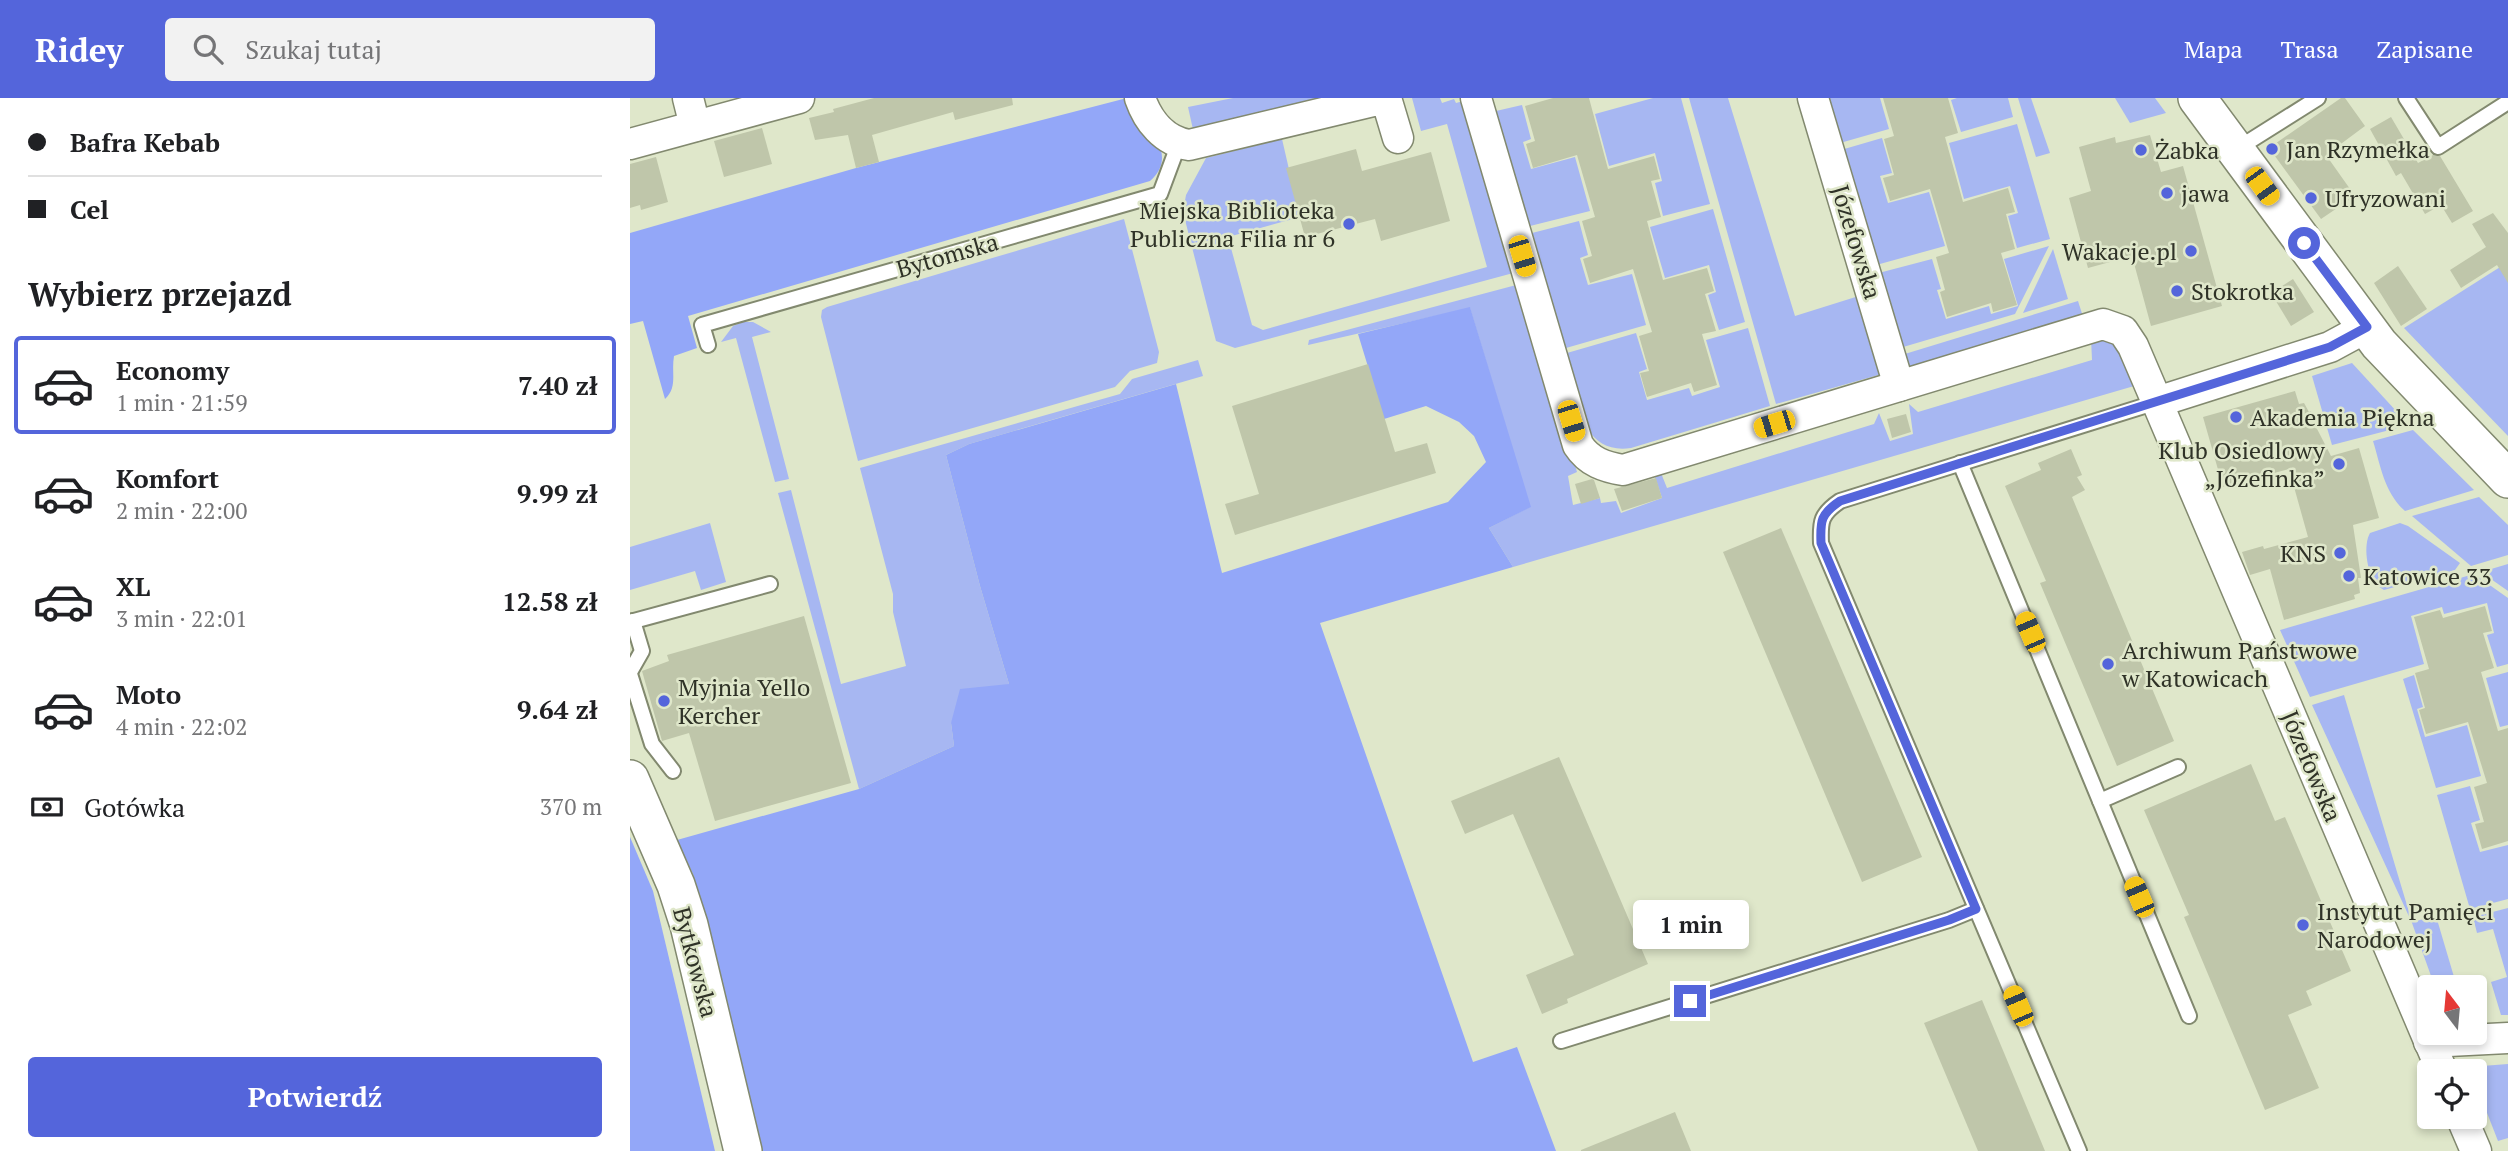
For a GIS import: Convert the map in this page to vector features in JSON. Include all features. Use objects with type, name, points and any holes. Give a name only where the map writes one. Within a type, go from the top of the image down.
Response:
[{"type":"street","points":[[630,144],[692,112],[799,98]]},
{"type":"street","points":[[1140,98],[1157,127],[1171,140],[1180,144],[1199,145],[1386,98],[1398,138]]},
{"type":"street","name":"Józefowska","points":[[1476,98],[1578,445],[1584,454],[1600,465],[1623,470],[2103,324],[2123,331],[2133,346],[2417,1014]]},
{"type":"street","name":"Józefowska","points":[[1813,98],[1899,386]]},
{"type":"street","points":[[2197,98],[2367,327],[2426,395],[2508,479]]},
{"type":"street","points":[[2157,402],[2330,347],[2367,327]]},
{"type":"street","name":"Bytkowska","points":[[630,779],[676,885],[689,925],[743,1151]]},
{"type":"street","points":[[2487,1039],[2508,1038]]},
{"type":"street","points":[[2467,1129],[2476,1151]]},
{"type":"lane","points":[[2236,150],[2318,98]]},
{"type":"lane","points":[[2406,98],[2438,147],[2508,102]]},
{"type":"lane","name":"Bytomska","points":[[708,345],[702,325],[1160,194],[1180,144]]},
{"type":"lane","points":[[2079,1151],[1821,543],[1820,523],[1827,510],[1840,501],[2157,402]]},
{"type":"lane","points":[[1960,463],[2189,1016]]},
{"type":"lane","points":[[673,771],[652,744],[630,673],[642,651],[632,621],[770,584]]},
{"type":"lane","points":[[2100,801],[2178,767]]},
{"type":"lane","points":[[1561,1041],[1949,920],[1976,909]]},
{"type":"shaded area","points":[[1127,98],[1161,150],[1160,167],[1150,181],[688,316],[697,348],[674,356],[673,385],[665,399],[643,321],[630,324],[630,233],[856,168]]},
{"type":"shaded area","points":[[1233,98],[1353,98],[1194,134],[1188,107]]},
{"type":"shaded area","points":[[1412,98],[1440,98],[1442,103],[1454,99],[1456,103],[1467,100],[1517,272],[1235,348],[1216,341],[1183,212],[1186,195],[1206,158],[1282,139],[1300,217],[1228,237],[1252,325],[1263,330],[1487,267],[1447,124],[1421,131]]},
{"type":"shaded area","points":[[1653,98],[1681,98],[1710,204],[1663,216],[1655,183],[1662,181],[1655,153],[1609,166],[1595,114]]},
{"type":"shaded area","points":[[1689,98],[1728,98],[1795,316],[1862,295],[1882,374],[1776,404]]},
{"type":"shaded area","points":[[1818,98],[1880,98],[1889,129],[1833,145]]},
{"type":"shaded area","points":[[2008,98],[2013,117],[1961,132],[1951,100]]},
{"type":"shaded area","points":[[2018,98],[2031,98],[2050,153],[2036,157]]},
{"type":"shaded area","points":[[2115,98],[2155,98],[2166,113],[2130,123]]},
{"type":"shaded area","points":[[1522,105],[1531,139],[1523,142],[1531,169],[1575,157],[1590,211],[1530,226],[1496,111]]},
{"type":"shaded area","points":[[2017,124],[2050,239],[2017,248],[2008,216],[2018,213],[2010,186],[1964,199],[1949,143]]},
{"type":"shaded area","points":[[1882,138],[1892,173],[1880,176],[1888,203],[1929,192],[1945,246],[1869,267],[1834,152]]},
{"type":"shaded area","points":[[1713,209],[1745,322],[1719,330],[1708,295],[1716,292],[1709,265],[1665,278],[1650,227]]},
{"type":"shaded area","points":[[1124,219],[1159,352],[1157,363],[1130,371],[1115,387],[858,461],[821,317],[822,310]]},
{"type":"shaded area","points":[[1579,221],[1588,255],[1580,258],[1588,285],[1632,274],[1646,325],[1566,348],[1532,233]]},
{"type":"shaded area","points":[[2049,246],[2015,314],[1893,350],[1871,275],[1932,259],[1941,289],[1937,290],[1946,319],[1989,306],[1991,314],[2018,306],[2004,259]]},
{"type":"shaded area","points":[[2053,249],[2068,299],[2023,313]]},
{"type":"shaded area","points":[[2508,262],[2508,436],[2404,328]]},
{"type":"shaded area","points":[[1520,284],[1577,472],[1568,476],[1573,505],[1600,498],[1601,503],[1616,501],[1621,513],[1662,498],[1653,471],[1661,473],[1667,488],[1874,424],[1879,413],[1890,441],[1913,434],[1909,404],[1918,412],[2092,360],[2091,338],[2109,336],[2141,384],[1513,567],[1489,528],[1530,507],[1470,308],[1308,345],[1309,340]]},
{"type":"shaded area","points":[[2078,301],[2085,323],[1901,379],[1895,357]]},
{"type":"shaded area","points":[[1470,307],[1531,507],[1489,528],[1513,567],[1320,623],[1473,1062],[1517,1047],[1556,1151],[762,1151],[693,874],[677,840],[859,789],[954,746],[951,723],[960,689],[1009,684],[946,455],[969,444],[1176,384],[1222,573],[1448,502],[1486,462],[1474,436],[1459,422],[1426,406],[1384,419],[1358,334]]},
{"type":"shaded area","points":[[753,322],[771,332],[752,337],[789,479],[775,482],[736,338],[721,342],[733,326]]},
{"type":"shaded area","points":[[1748,328],[1770,406],[1631,448],[1605,445],[1587,428],[1567,353],[1636,333],[1647,369],[1639,372],[1647,400],[1689,388],[1692,396],[1720,387],[1706,340]]},
{"type":"shaded area","points":[[1198,360],[1203,376],[969,444],[946,455],[1009,684],[951,723],[954,746],[859,789],[778,493],[791,490],[841,684],[906,666],[893,612],[893,594],[860,468],[1120,394],[1132,379]]},
{"type":"shaded area","points":[[2352,363],[2409,425],[2332,445],[2312,376]]},
{"type":"shaded area","points":[[2413,430],[2474,490],[2405,511],[2392,496],[2373,441]]},
{"type":"shaded area","points":[[2479,497],[2508,525],[2508,555],[2471,566],[2412,516]]},
{"type":"shaded area","points":[[710,523],[726,582],[701,590],[695,571],[630,590],[630,547]]},
{"type":"shaded area","points":[[2400,523],[2460,563],[2455,570],[2384,590],[2377,585],[2368,565],[2368,538],[2370,533]]},
{"type":"shaded area","points":[[2508,564],[2508,591],[2481,572]]},
{"type":"shaded area","points":[[2474,574],[2508,598],[2508,664],[2497,667],[2487,635],[2494,633],[2487,603],[2444,614],[2442,607],[2411,616],[2424,664],[2310,697],[2280,630]]},
{"type":"shaded area","points":[[2508,672],[2508,725],[2500,727],[2486,678]]},
{"type":"shaded area","points":[[2414,675],[2423,707],[2417,709],[2425,737],[2467,725],[2481,776],[2436,788],[2403,679]]},
{"type":"shaded area","points":[[2344,695],[2412,922],[2436,916],[2453,975],[2431,975],[2412,923],[2312,705]]},
{"type":"shaded area","points":[[2470,786],[2480,820],[2471,823],[2480,852],[2508,845],[2508,899],[2470,909],[2437,795]]},
{"type":"shaded area","points":[[630,837],[653,891],[715,1151],[630,1151]]},
{"type":"shaded area","points":[[2508,908],[2508,1015],[2501,1015],[2491,982],[2507,977],[2493,929],[2477,933],[2473,917]]},
{"type":"shaded area","points":[[2508,1064],[2508,1138],[2498,1141],[2487,1113],[2487,1066]]},
{"type":"building","points":[[874,98],[1012,98],[1013,105],[955,120],[953,112],[872,135],[879,162],[856,168],[848,135],[815,140],[809,118]]},
{"type":"building","points":[[1553,98],[1589,98],[1608,169],[1654,156],[1660,179],[1651,181],[1661,217],[1647,221],[1663,280],[1707,268],[1714,291],[1705,294],[1716,331],[1702,334],[1717,385],[1694,392],[1691,383],[1647,397],[1640,373],[1649,371],[1639,336],[1652,332],[1633,269],[1590,283],[1583,259],[1592,256],[1582,221],[1595,217],[1577,155],[1533,168],[1526,144],[1535,141],[1525,106]]},
{"type":"building","points":[[1883,98],[1948,98],[1958,133],[1945,137],[1963,202],[2008,188],[2015,212],[2006,214],[2015,249],[2001,253],[2017,305],[1993,312],[1991,303],[1947,317],[1940,292],[1945,290],[1936,257],[1949,253],[1930,189],[1890,201],[1883,178],[1894,175],[1884,139],[1894,136]]},
{"type":"building","points":[[2341,98],[2345,98],[2365,126],[2326,155],[2355,196],[2321,219],[2269,148]]},
{"type":"building","points":[[2391,117],[2418,163],[2433,155],[2440,156],[2473,211],[2452,223],[2441,205],[2425,214],[2401,173],[2396,176],[2370,129]]},
{"type":"building","points":[[762,128],[772,164],[724,177],[714,141]]},
{"type":"building","points":[[2150,135],[2161,172],[2183,166],[2222,306],[2151,326],[2132,256],[2088,268],[2069,198],[2091,191],[2079,147],[2115,137],[2116,143]]},
{"type":"building","points":[[1356,149],[1362,171],[1431,152],[1450,221],[1381,241],[1375,219],[1305,237],[1286,168]]},
{"type":"building","points":[[656,157],[668,202],[641,210],[640,205],[630,208],[630,164]]},
{"type":"building","points":[[2493,213],[2508,233],[2508,283],[2497,265],[2461,288],[2450,270],[2486,247],[2472,224]]},
{"type":"building","points":[[2398,266],[2427,309],[2401,326],[2374,283]]},
{"type":"building","points":[[2293,279],[2314,312],[2291,326],[2271,293]]},
{"type":"building","points":[[1368,364],[1395,452],[1427,443],[1436,473],[1235,535],[1225,504],[1259,494],[1232,406]]},
{"type":"building","points":[[2295,391],[2299,404],[2304,403],[2309,412],[2311,411],[2331,456],[2359,448],[2379,518],[2353,525],[2361,578],[2358,578],[2360,593],[2354,595],[2355,599],[2284,620],[2270,569],[2250,575],[2242,552],[2308,537],[2289,469],[2223,487],[2203,417]]},
{"type":"building","points":[[1906,414],[1911,432],[1892,438],[1887,419]]},
{"type":"building","name":"Archiwum Państwowe w Katowicach","points":[[2071,449],[2082,475],[2077,477],[2085,490],[2072,497],[2174,741],[2117,766],[2040,583],[2046,581],[2005,486],[2041,470],[2038,463]]},
{"type":"building","points":[[1656,478],[1662,498],[1622,511],[1614,489]]},
{"type":"building","points":[[1592,479],[1600,498],[1581,504],[1575,484]]},
{"type":"building","points":[[1781,528],[1922,857],[1862,882],[1723,552]]},
{"type":"building","points":[[2485,606],[2492,631],[2483,633],[2494,668],[2481,672],[2498,731],[2508,728],[2508,841],[2482,849],[2475,824],[2484,822],[2474,787],[2487,783],[2468,722],[2426,734],[2419,710],[2425,708],[2415,673],[2429,669],[2414,617],[2440,610],[2443,618]]},
{"type":"building","points":[[804,616],[851,783],[715,821],[689,733],[662,741],[642,671],[669,661],[667,655]]},
{"type":"building","points":[[1559,757],[1648,964],[1567,999],[1568,1003],[1542,1014],[1526,975],[1574,955],[1513,814],[1465,834],[1451,801]]},
{"type":"building","points":[[2251,764],[2275,821],[2285,817],[2351,971],[2306,991],[2312,1005],[2288,1015],[2319,1088],[2265,1110],[2184,917],[2189,915],[2144,810]]},
{"type":"building","points":[[1982,1000],[2045,1151],[1978,1151],[1924,1023]]},
{"type":"building","points":[[1675,1112],[1691,1151],[1581,1151],[1581,1150]]},
{"type":"place","name":"Jan Rzymełka","points":[[2272,149]]},
{"type":"place","name":"Żabka","points":[[2141,150]]},
{"type":"place","name":"jawa","points":[[2167,193]]},
{"type":"place","name":"Ufryzowani","points":[[2311,198]]},
{"type":"place","name":"Miejska Biblioteka Publiczna Filia nr 6","points":[[1349,224]]},
{"type":"place","name":"Wakacje.pl","points":[[2191,251]]},
{"type":"place","name":"Stokrotka","points":[[2177,291]]},
{"type":"place","name":"Akademia Piękna","points":[[2236,417]]},
{"type":"place","name":"Klub Osiedlowy „Józefinka”","points":[[2339,464]]},
{"type":"place","name":"KNS","points":[[2340,553]]},
{"type":"place","name":"Katowice 33","points":[[2349,576]]},
{"type":"place","name":"Archiwum Państwowe w Katowicach","points":[[2108,664]]},
{"type":"place","name":"Myjnia Yello Kercher","points":[[664,701]]},
{"type":"place","name":"Instytut Pamięci Narodowej","points":[[2303,925]]},
{"type":"route","points":[[1690,1001],[1949,920],[1976,909],[1821,543],[1820,523],[1827,510],[1840,501],[2330,347],[2367,327],[2304,243]]}]
